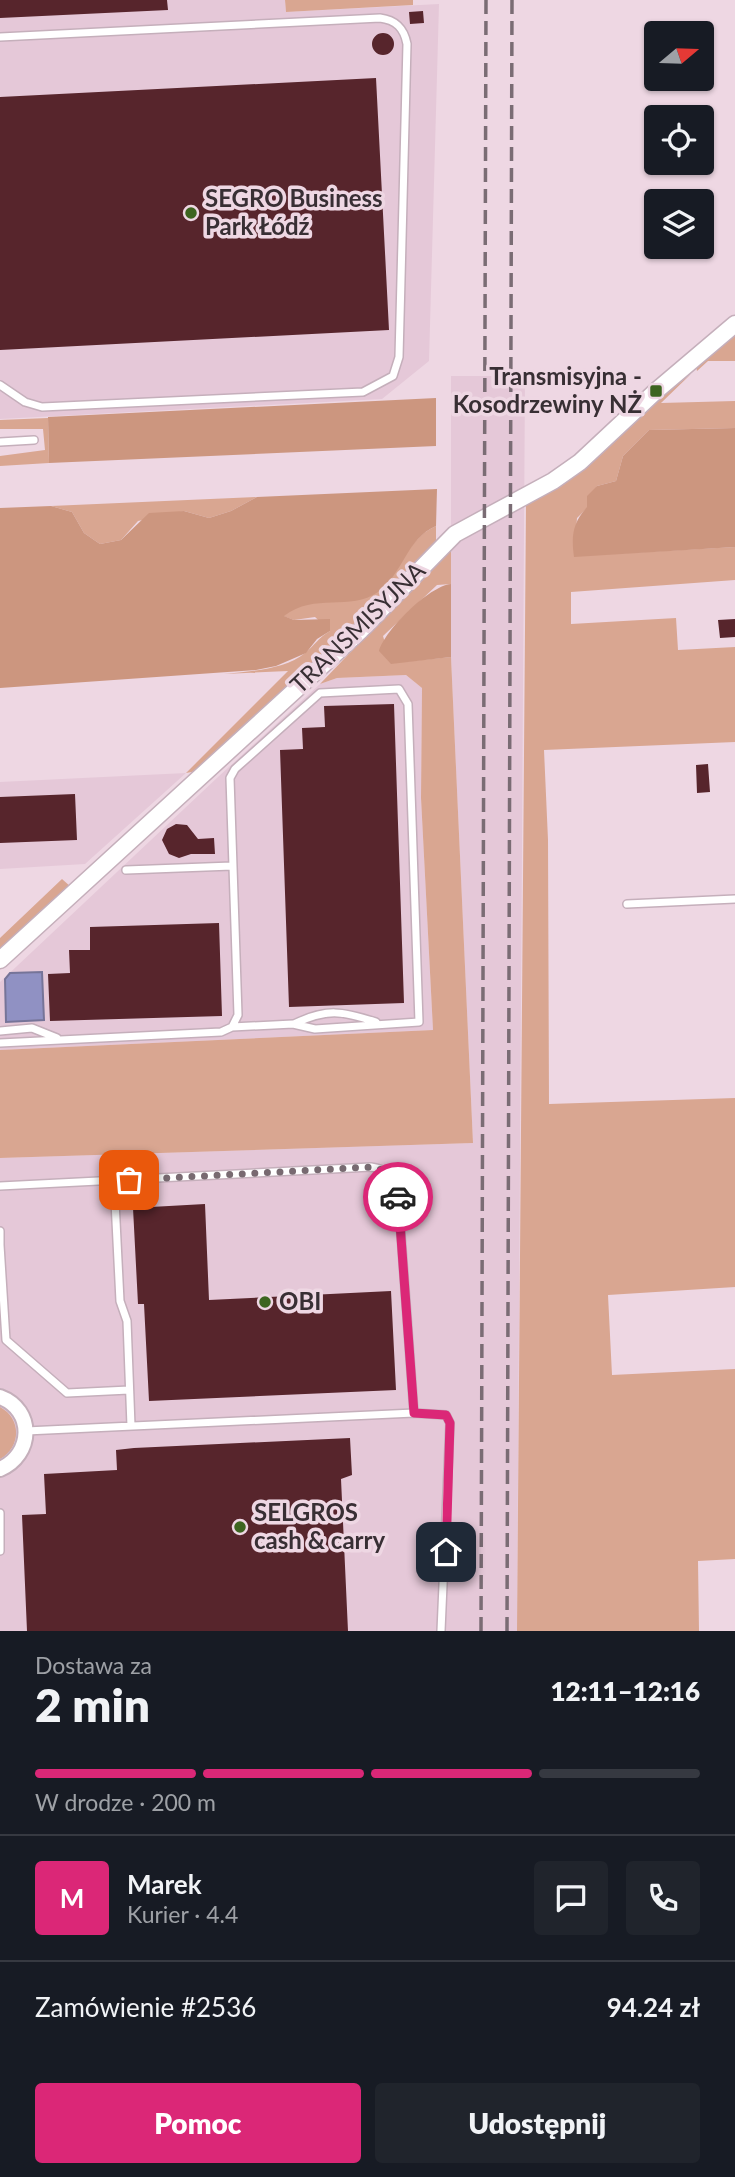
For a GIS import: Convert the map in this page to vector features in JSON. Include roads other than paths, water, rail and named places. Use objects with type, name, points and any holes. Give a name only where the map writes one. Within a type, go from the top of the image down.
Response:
[{"type":"street","name":"TRANSMISYJNA","points":[[0,960],[361,629],[455,534],[553,481],[580,463],[637,408],[735,324]]},
{"type":"street","points":[[0,1397],[18,1409],[26,1431],[24,1447],[4,1467]]},
{"type":"lane","points":[[0,37],[380,18],[391,19],[400,26],[407,44],[399,356],[393,376],[363,392],[42,407],[25,402],[0,385]]},
{"type":"lane","points":[[0,442],[34,440]]},
{"type":"lane","points":[[0,1043],[33,1044],[58,1038],[221,1032],[232,1027],[293,1024],[315,1029],[419,1022],[408,704],[404,693],[393,687],[320,692],[235,769],[229,788],[238,1015],[232,1027]]},
{"type":"lane","points":[[126,870],[232,866]]},
{"type":"lane","points":[[627,904],[735,899]]},
{"type":"lane","points":[[293,1024],[316,1013],[344,1012],[380,1023]]},
{"type":"lane","points":[[0,1031],[32,1028],[58,1038]]},
{"type":"lane","points":[[0,1186],[371,1167],[387,1172],[397,1186],[398,1194],[414,1413]]},
{"type":"lane","points":[[114,1181],[120,1301],[127,1321],[131,1426]]},
{"type":"lane","points":[[0,1231],[6,1340],[67,1393],[130,1390]]},
{"type":"lane","points":[[26,1431],[414,1413],[446,1415],[450,1423],[441,1631]]},
{"type":"lane","points":[[1,1478],[4,1467]]},
{"type":"lane","points":[[0,1513],[0,1551]]},
{"type":"water","points":[[42,972],[44,1020],[6,1022],[5,979],[10,973]]},
{"type":"railway","points":[[481,1631],[486,0]]},
{"type":"railway","points":[[507,1631],[512,0]]},
{"type":"place","name":"SEGRO Business Park Łódź","points":[[191,213]]},
{"type":"place","name":"Transmisyjna - Kosodrzewiny NŻ","points":[[656,391]]},
{"type":"place","name":"OBI","points":[[265,1302]]},
{"type":"place","name":"SELGROS cash & carry","points":[[240,1527]]}]
